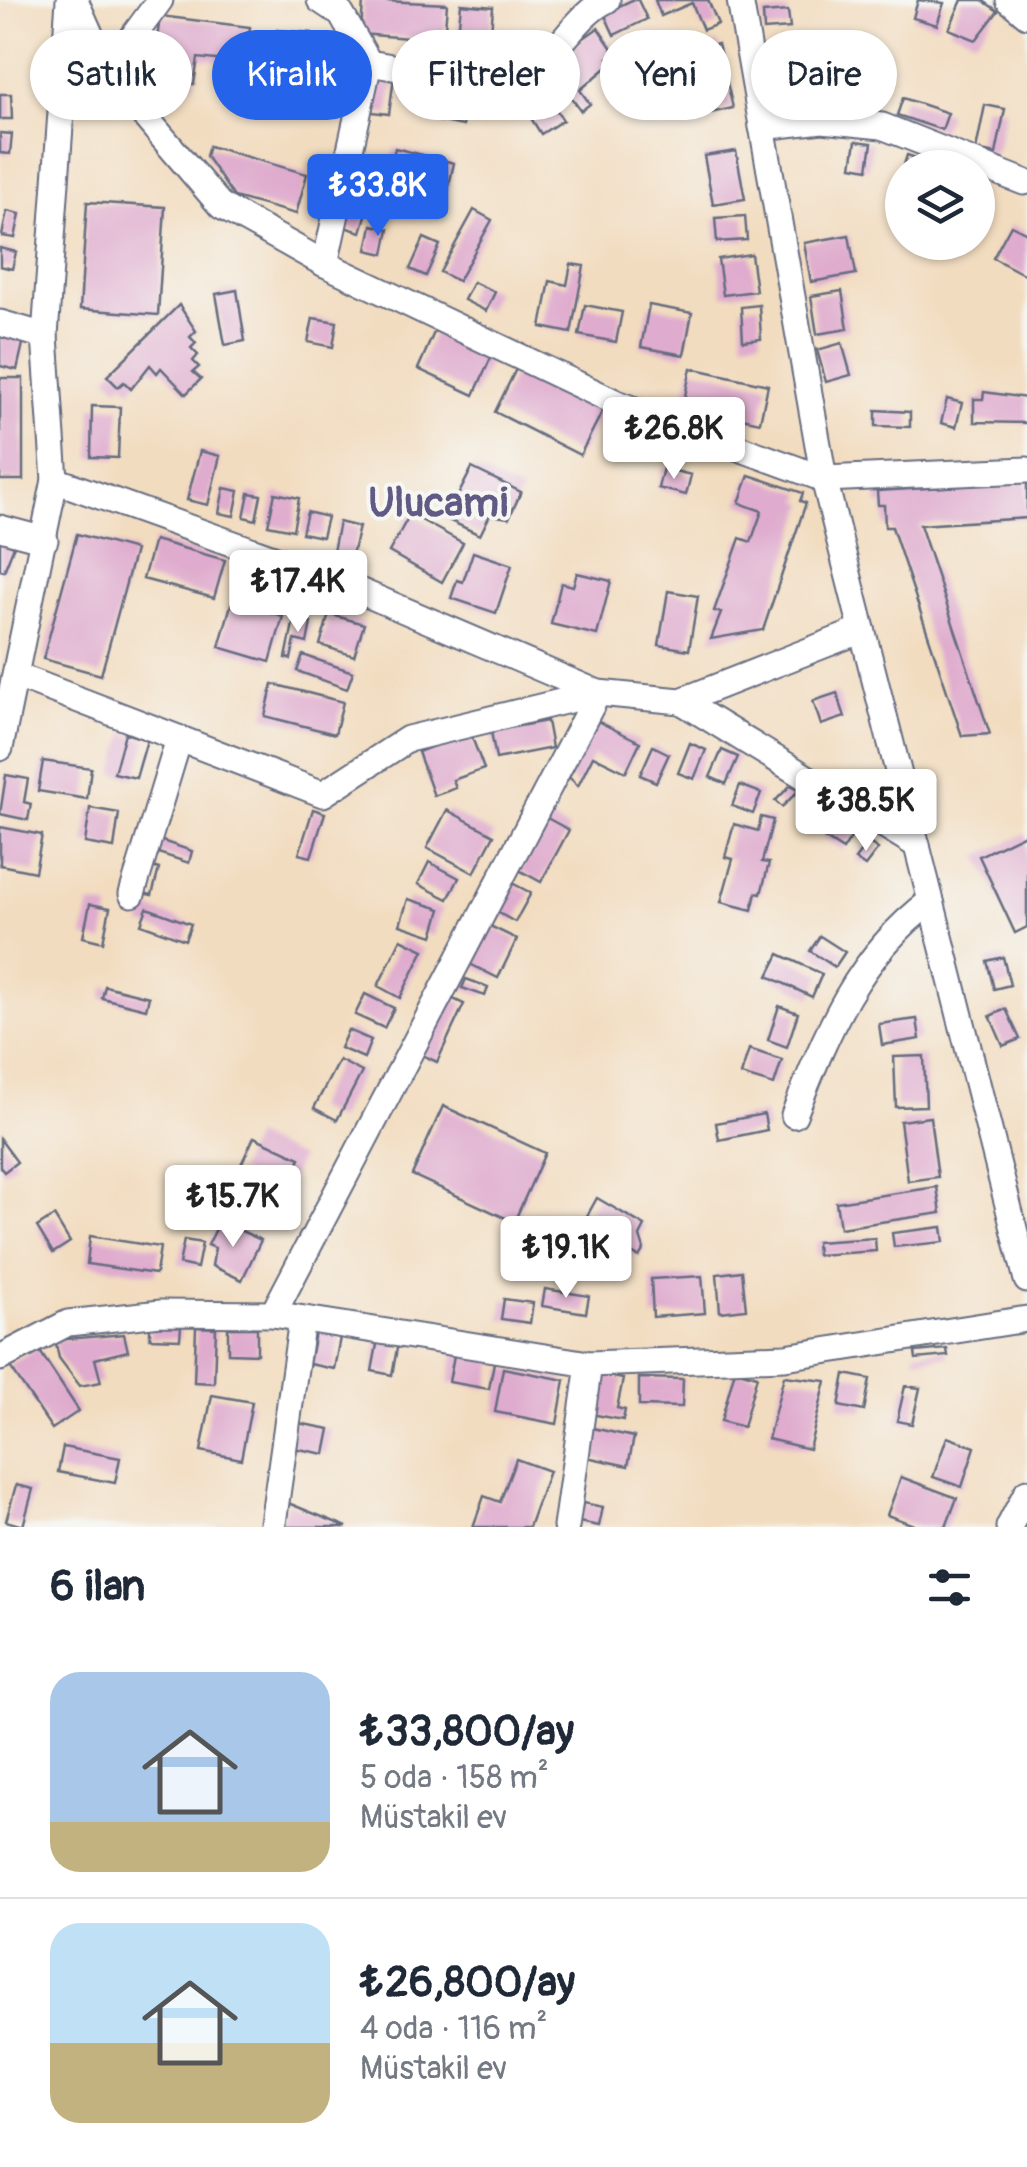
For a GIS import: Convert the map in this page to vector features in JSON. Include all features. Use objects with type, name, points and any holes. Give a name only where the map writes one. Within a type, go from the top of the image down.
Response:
[{"type":"street","points":[[72,0],[87,30]]},
{"type":"street","points":[[0,748],[54,480],[45,336],[72,0]]},
{"type":"street","points":[[138,30],[160,0]]},
{"type":"street","points":[[320,0],[341,14],[350,30]]},
{"type":"street","points":[[372,62],[481,79],[532,68],[592,8],[607,0]]},
{"type":"street","points":[[740,0],[824,479],[1027,1280]]},
{"type":"street","points":[[1009,0],[1027,14]]},
{"type":"street","points":[[148,120],[221,206],[326,264],[619,404],[824,479],[1027,470]]},
{"type":"street","points":[[326,264],[357,120]]},
{"type":"street","points":[[762,127],[822,120],[882,126],[1024,182]]},
{"type":"street","points":[[0,324],[45,336]]},
{"type":"street","points":[[54,480],[329,578],[598,693],[682,702],[916,844]]},
{"type":"street","points":[[0,528],[44,540]]},
{"type":"street","points":[[682,702],[862,630]]},
{"type":"street","points":[[17,676],[323,794],[408,739],[598,693]]},
{"type":"street","points":[[273,1314],[598,693]]},
{"type":"street","points":[[132,894],[179,739]]},
{"type":"street","points":[[794,1115],[850,986],[881,943],[931,901]]},
{"type":"street","points":[[0,1358],[68,1324],[161,1313],[273,1314],[589,1364],[785,1357],[1027,1319]]},
{"type":"street","points":[[273,1522],[302,1319]]},
{"type":"street","points":[[566,1527],[589,1364]]},
{"type":"street","points":[[1009,1527],[1027,1492]]},
{"type":"building","points":[[363,0],[447,4],[445,30],[392,30],[392,37],[361,30]]},
{"type":"building","points":[[638,0],[647,19],[624,30],[612,30],[604,13]]},
{"type":"building","points":[[655,0],[708,0],[718,24],[703,30],[692,3],[661,16]]},
{"type":"building","points":[[918,0],[944,3],[937,25],[913,18]]},
{"type":"building","points":[[962,0],[982,0],[998,11],[976,40],[949,29]]},
{"type":"building","points":[[461,4],[493,7],[491,30],[458,30]]},
{"type":"building","points":[[788,11],[790,28],[764,30],[763,13]]},
{"type":"building","points":[[160,16],[250,27],[212,30],[212,60],[198,58],[194,84],[192,30],[158,30]]},
{"type":"building","points":[[598,28],[600,31],[600,73],[580,90],[580,41]]},
{"type":"building","points":[[376,75],[392,77],[389,114],[372,112]]},
{"type":"building","points":[[580,90],[590,104],[580,110]]},
{"type":"building","points":[[0,94],[11,94],[12,119],[0,119]]},
{"type":"building","points":[[903,98],[948,113],[942,130],[897,115]]},
{"type":"building","points":[[985,105],[1005,109],[996,154],[995,150],[976,150]]},
{"type":"building","points":[[438,120],[464,120],[463,126]]},
{"type":"building","points":[[532,120],[563,120],[541,134]]},
{"type":"building","points":[[0,133],[12,134],[10,154],[0,153]]},
{"type":"building","points":[[856,141],[872,143],[868,169],[852,166]]},
{"type":"building","points":[[209,146],[307,174],[296,214],[234,197],[206,156]]},
{"type":"building","points":[[395,148],[454,163],[448,190],[388,175]]},
{"type":"building","points":[[736,151],[745,199],[713,204],[704,156]]},
{"type":"building","points":[[355,164],[379,172],[361,232],[337,225]]},
{"type":"building","points":[[87,202],[165,207],[158,315],[80,309]]},
{"type":"building","points":[[474,210],[492,220],[458,281],[440,272]]},
{"type":"building","points":[[7,211],[20,214],[15,238],[2,236]]},
{"type":"building","points":[[745,216],[747,240],[717,242],[715,218]]},
{"type":"building","points":[[372,225],[389,229],[384,254],[367,250]]},
{"type":"building","points":[[1011,225],[1027,233],[1027,276],[995,259]]},
{"type":"building","points":[[849,235],[856,274],[811,282],[804,243]]},
{"type":"building","points":[[424,238],[440,245],[426,276],[410,269]]},
{"type":"building","points":[[0,248],[16,252],[12,269],[0,266]]},
{"type":"building","points":[[751,254],[756,291],[723,295],[718,259]]},
{"type":"building","points":[[571,264],[584,266],[571,333],[541,327],[550,281],[567,285]]},
{"type":"building","points":[[473,282],[495,292],[486,311],[464,300]]},
{"type":"building","points":[[237,290],[245,341],[225,345],[216,294]]},
{"type":"building","points":[[842,291],[848,329],[817,334],[811,296]]},
{"type":"building","points":[[179,305],[196,331],[190,337],[196,343],[191,348],[198,355],[193,361],[199,367],[193,372],[201,379],[186,394],[161,368],[157,373],[150,365],[131,389],[124,382],[118,387],[107,376]]},
{"type":"building","points":[[585,305],[622,312],[616,342],[579,335]]},
{"type":"building","points":[[649,305],[692,313],[684,355],[641,347]]},
{"type":"building","points":[[759,305],[761,339],[743,341],[741,307]]},
{"type":"building","points":[[313,318],[337,322],[333,347],[308,342]]},
{"type":"building","points":[[436,328],[493,353],[474,395],[418,369]]},
{"type":"building","points":[[0,329],[25,335],[17,370],[0,366]]},
{"type":"building","points":[[842,343],[851,375],[826,382],[817,350]]},
{"type":"building","points":[[517,367],[603,410],[580,455],[495,412]]},
{"type":"building","points":[[691,368],[768,385],[760,422],[683,405]]},
{"type":"building","points":[[0,378],[23,378],[23,480],[0,480]]},
{"type":"building","points":[[984,392],[1027,398],[1027,423],[974,422],[974,399],[983,399]]},
{"type":"building","points":[[947,399],[962,403],[956,427],[941,423]]},
{"type":"building","points":[[92,406],[120,407],[118,458],[91,457]]},
{"type":"building","points":[[876,410],[910,412],[910,427],[876,426]]},
{"type":"building","points":[[200,451],[220,456],[208,505],[187,500]]},
{"type":"building","points":[[472,468],[521,492],[509,518],[490,515],[480,535],[446,519]]},
{"type":"building","points":[[663,468],[691,475],[686,495],[658,488]]},
{"type":"building","points":[[749,475],[803,493],[800,501],[806,503],[763,630],[711,639],[721,613],[714,611],[740,538],[751,542],[762,511],[739,503]]},
{"type":"building","points":[[1027,482],[1027,518],[920,525],[990,734],[962,736],[892,527],[885,527],[884,505],[878,505],[877,491]]},
{"type":"building","points":[[224,488],[239,491],[234,516],[219,513]]},
{"type":"building","points":[[249,493],[261,495],[256,520],[244,517]]},
{"type":"building","points":[[275,493],[299,498],[293,530],[268,525]]},
{"type":"building","points":[[307,512],[327,517],[322,537],[302,533]]},
{"type":"building","points":[[410,514],[463,543],[442,582],[389,552]]},
{"type":"building","points":[[339,522],[359,527],[352,555],[333,551]]},
{"type":"building","points":[[77,534],[135,550],[101,675],[43,659]]},
{"type":"building","points":[[0,540],[14,546],[4,571],[0,570]]},
{"type":"building","points":[[154,540],[225,560],[214,598],[143,579]]},
{"type":"building","points":[[473,552],[512,565],[496,613],[451,598],[457,580],[463,582]]},
{"type":"building","points":[[577,573],[611,581],[597,635],[551,624],[561,583],[573,586]]},
{"type":"building","points":[[295,575],[314,580],[307,610],[288,605]]},
{"type":"building","points":[[668,591],[698,596],[689,650],[659,645]]},
{"type":"building","points":[[232,601],[283,616],[270,662],[219,647]]},
{"type":"building","points":[[329,614],[364,624],[354,656],[320,645]]},
{"type":"building","points":[[294,619],[311,623],[307,643],[295,640],[291,659],[286,658]]},
{"type":"building","points":[[303,655],[353,672],[347,689],[297,671]]},
{"type":"building","points":[[273,684],[343,702],[335,734],[265,716]]},
{"type":"building","points":[[837,693],[845,717],[821,725],[813,701]]},
{"type":"building","points":[[593,719],[640,742],[626,772],[593,756],[578,786],[567,775]]},
{"type":"building","points":[[547,721],[552,748],[496,759],[491,731]]},
{"type":"building","points":[[470,732],[484,769],[453,780],[456,788],[434,796],[418,752]]},
{"type":"building","points":[[125,733],[147,740],[136,778],[114,773]]},
{"type":"building","points":[[690,743],[706,750],[694,779],[678,773]]},
{"type":"building","points":[[653,746],[669,754],[656,782],[640,775]]},
{"type":"building","points":[[722,750],[738,757],[726,784],[710,777]]},
{"type":"building","points":[[43,761],[91,768],[87,799],[38,791]]},
{"type":"building","points":[[6,775],[28,779],[24,802],[31,804],[28,820],[0,814]]},
{"type":"building","points":[[740,785],[761,793],[753,814],[732,806]]},
{"type":"building","points":[[791,785],[798,791],[782,807],[775,801]]},
{"type":"building","points":[[808,800],[823,809],[813,826],[798,817]]},
{"type":"building","points":[[90,808],[119,813],[114,848],[85,843]]},
{"type":"building","points":[[313,809],[325,813],[311,857],[299,854]]},
{"type":"building","points":[[447,810],[494,835],[474,873],[427,848]]},
{"type":"building","points":[[761,817],[773,820],[762,862],[769,863],[761,894],[756,893],[752,910],[721,902],[733,859],[725,857],[734,824],[758,831]]},
{"type":"building","points":[[547,818],[569,830],[541,882],[519,870]]},
{"type":"building","points":[[835,821],[854,833],[843,850],[824,838]]},
{"type":"building","points":[[0,827],[42,835],[35,872],[0,865]]},
{"type":"building","points":[[1027,833],[1027,927],[1015,933],[979,856]]},
{"type":"building","points":[[159,840],[192,851],[189,863],[155,852]]},
{"type":"building","points":[[868,842],[878,849],[865,866],[855,859]]},
{"type":"building","points":[[429,862],[459,878],[448,899],[418,884]]},
{"type":"building","points":[[148,866],[159,869],[152,895],[142,893]]},
{"type":"building","points":[[512,883],[531,893],[515,922],[497,912]]},
{"type":"building","points":[[408,899],[441,909],[433,936],[400,925]]},
{"type":"building","points":[[90,904],[110,908],[103,942],[83,937]]},
{"type":"building","points":[[147,908],[191,924],[185,940],[141,924]]},
{"type":"building","points":[[490,926],[517,939],[498,978],[470,964]]},
{"type":"building","points":[[820,936],[845,952],[835,967],[810,951]]},
{"type":"building","points":[[401,939],[424,950],[400,998],[378,986]]},
{"type":"building","points":[[779,954],[822,974],[812,997],[768,976]]},
{"type":"building","points":[[1003,957],[1010,985],[994,989],[987,961]]},
{"type":"building","points":[[466,979],[488,987],[485,996],[462,988]]},
{"type":"building","points":[[105,986],[149,997],[146,1009],[102,998]]},
{"type":"building","points":[[365,994],[394,1008],[384,1028],[355,1015]]},
{"type":"building","points":[[445,995],[464,1004],[437,1062],[418,1053]]},
{"type":"building","points":[[779,1006],[798,1013],[787,1047],[768,1040]]},
{"type":"building","points":[[1006,1009],[1020,1039],[1003,1046],[990,1016]]},
{"type":"building","points":[[917,1019],[920,1039],[882,1045],[879,1024]]},
{"type":"building","points":[[348,1030],[371,1040],[364,1058],[340,1048]]},
{"type":"building","points":[[749,1049],[782,1060],[774,1085],[741,1075]]},
{"type":"building","points":[[924,1056],[926,1106],[896,1107],[894,1057]]},
{"type":"building","points":[[339,1060],[362,1072],[337,1120],[314,1108]]},
{"type":"building","points":[[443,1106],[545,1153],[514,1222],[412,1175]]},
{"type":"building","points":[[764,1114],[767,1130],[719,1140],[716,1123]]},
{"type":"building","points":[[930,1117],[938,1177],[908,1181],[900,1121]]},
{"type":"building","points":[[254,1137],[300,1158],[284,1193],[238,1171]]},
{"type":"building","points":[[0,1139],[17,1162],[4,1172],[0,1167]]},
{"type":"building","points":[[937,1187],[941,1213],[840,1228],[836,1202]]},
{"type":"building","points":[[256,1198],[278,1208],[269,1227],[247,1217]]},
{"type":"building","points":[[597,1198],[645,1226],[640,1236],[644,1249],[639,1257],[624,1249],[629,1241],[587,1216]]},
{"type":"building","points":[[54,1216],[70,1242],[53,1253],[37,1227]]},
{"type":"building","points":[[220,1221],[261,1240],[242,1280],[212,1266],[215,1248],[208,1245]]},
{"type":"building","points":[[942,1227],[944,1242],[894,1247],[892,1233]]},
{"type":"building","points":[[90,1236],[160,1247],[156,1274],[87,1264]]},
{"type":"building","points":[[875,1238],[876,1251],[817,1255],[816,1242]]},
{"type":"building","points":[[184,1240],[202,1243],[197,1268],[179,1264]]},
{"type":"building","points":[[742,1271],[746,1309],[720,1312],[717,1274]]},
{"type":"building","points":[[702,1276],[705,1313],[653,1317],[651,1279]]},
{"type":"building","points":[[545,1289],[589,1296],[586,1313],[542,1306]]},
{"type":"building","points":[[504,1299],[533,1303],[530,1323],[501,1319]]},
{"type":"building","points":[[150,1325],[181,1326],[180,1339],[150,1338]]},
{"type":"building","points":[[196,1327],[216,1328],[214,1383],[194,1382]]},
{"type":"building","points":[[316,1327],[341,1332],[334,1369],[309,1364]]},
{"type":"building","points":[[228,1328],[257,1328],[257,1354],[228,1353]]},
{"type":"building","points":[[124,1334],[128,1351],[95,1359],[101,1382],[80,1386],[59,1358],[55,1340]]},
{"type":"building","points":[[378,1339],[398,1343],[392,1375],[372,1371]]},
{"type":"building","points":[[37,1347],[79,1411],[52,1429],[9,1365]]},
{"type":"building","points":[[947,1349],[948,1356],[916,1359],[915,1352]]},
{"type":"building","points":[[455,1350],[495,1357],[489,1389],[449,1382]]},
{"type":"building","points":[[503,1368],[565,1380],[557,1424],[495,1412]]},
{"type":"building","points":[[735,1370],[757,1376],[743,1427],[721,1421]]},
{"type":"building","points":[[598,1374],[623,1379],[617,1408],[625,1410],[623,1420],[591,1414]]},
{"type":"building","points":[[845,1374],[870,1379],[864,1411],[839,1406]]},
{"type":"building","points":[[784,1376],[826,1381],[809,1449],[768,1439]]},
{"type":"building","points":[[639,1378],[683,1379],[682,1407],[639,1406]]},
{"type":"building","points":[[905,1386],[920,1388],[912,1424],[897,1421]]},
{"type":"building","points":[[212,1395],[252,1402],[241,1459],[201,1451]]},
{"type":"building","points":[[293,1422],[330,1429],[325,1454],[288,1447]]},
{"type":"building","points":[[588,1427],[634,1437],[628,1466],[582,1456]]},
{"type":"building","points":[[947,1437],[975,1447],[962,1487],[933,1477]]},
{"type":"building","points":[[63,1447],[120,1458],[115,1483],[58,1472]]},
{"type":"building","points":[[516,1459],[549,1471],[529,1527],[473,1527],[484,1496],[500,1502]]},
{"type":"building","points":[[901,1477],[957,1498],[946,1527],[919,1527],[887,1515]]},
{"type":"building","points":[[16,1485],[33,1489],[23,1526],[6,1521]]},
{"type":"building","points":[[288,1503],[347,1527],[278,1527]]},
{"type":"building","points":[[583,1503],[603,1507],[599,1526],[579,1522]]},
{"type":"district","name":"Ulucami","points":[[438,503]]}]
